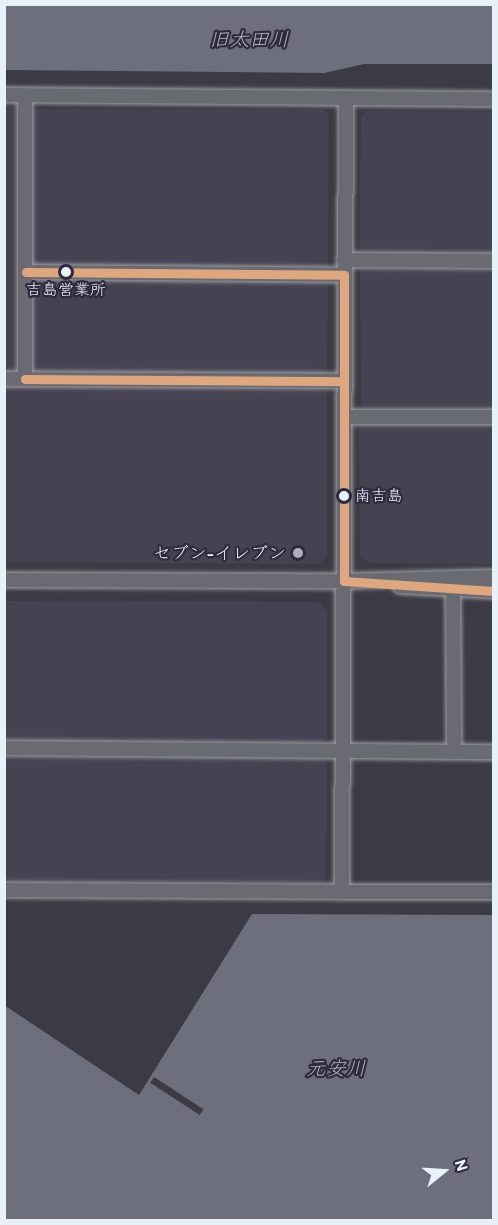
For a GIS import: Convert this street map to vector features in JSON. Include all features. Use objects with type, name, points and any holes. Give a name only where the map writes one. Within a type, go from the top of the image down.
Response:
[{"type":"street","points":[[4,95],[494,99]]},
{"type":"street","points":[[25,95],[25,379]]},
{"type":"street","points":[[342,892],[346,99]]},
{"type":"street","points":[[344,260],[494,261]]},
{"type":"street","points":[[26,272],[344,275]]},
{"type":"street","points":[[4,379],[344,381]]},
{"type":"street","points":[[344,417],[494,417]]},
{"type":"street","points":[[4,580],[344,581],[494,577]]},
{"type":"street","points":[[344,581],[494,591]]},
{"type":"street","points":[[453,590],[454,752]]},
{"type":"street","points":[[4,748],[494,752]]},
{"type":"street","points":[[6,890],[494,892]]},
{"type":"shaded area","points":[[4,107],[15,107],[20,112],[18,367],[14,373],[5,373]]},
{"type":"shaded area","points":[[35,109],[324,110],[329,115],[328,264],[324,268],[36,267],[31,263],[31,113]]},
{"type":"shaded area","points":[[367,111],[493,112],[493,257],[362,256],[359,253],[361,117]]},
{"type":"shaded area","points":[[363,265],[493,265],[493,411],[366,410],[361,405],[360,268]]},
{"type":"shaded area","points":[[37,279],[325,281],[328,285],[327,373],[325,376],[37,375],[31,368],[31,284]]},
{"type":"shaded area","points":[[5,385],[324,386],[327,390],[327,556],[319,564],[5,562]]},
{"type":"shaded area","points":[[362,423],[493,424],[493,564],[369,563],[360,556],[359,426]]},
{"type":"shaded area","points":[[5,601],[319,602],[327,611],[327,738],[322,742],[5,741]]},
{"type":"shaded area","points":[[5,757],[323,757],[327,762],[326,877],[322,882],[5,882]]},
{"type":"water","name":"旧太田川","points":[[5,4],[493,5],[493,64],[364,64],[324,73],[5,70]]},
{"type":"water","name":"元安川","points":[[252,914],[493,915],[493,1220],[5,1220],[4,1005],[139,1095]]},
{"type":"pier","points":[[154,1077],[203,1109],[200,1115],[150,1083]]},
{"type":"transit line","points":[[26,272],[344,275],[344,581]]},
{"type":"transit line","points":[[25,379],[344,381]]},
{"type":"transit line","points":[[344,581],[494,591]]},
{"type":"place","name":"吉島営業所","points":[[66,272]]},
{"type":"place","name":"南吉島","points":[[344,496]]},
{"type":"place","name":"セブン-イレブン","points":[[298,553]]}]
